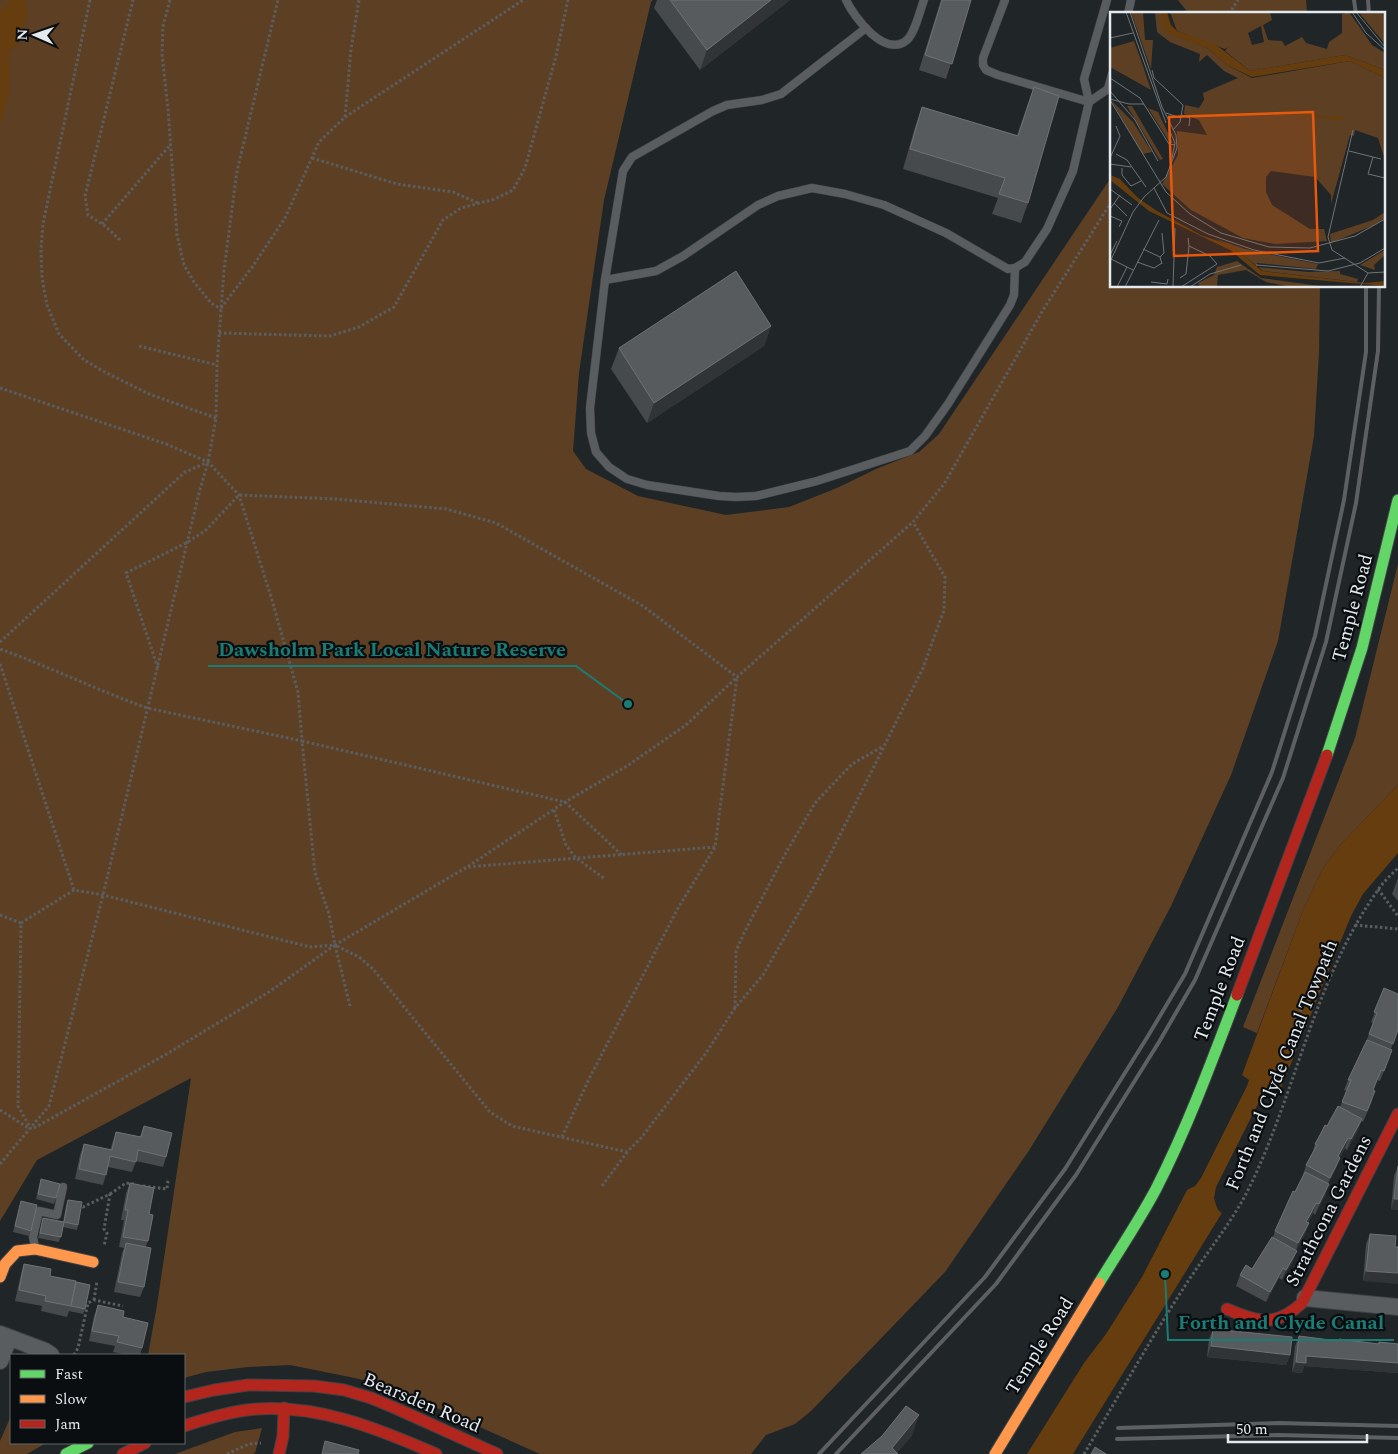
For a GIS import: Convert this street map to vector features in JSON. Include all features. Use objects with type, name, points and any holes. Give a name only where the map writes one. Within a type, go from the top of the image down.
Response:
[{"type":"street","name":"Temple Road","points":[[995,1454],[1155,1191],[1192,1111],[1336,732],[1362,648],[1398,500]]},
{"type":"street","name":"Strathcona Gardens","points":[[1227,1309],[1258,1322],[1269,1322],[1297,1308],[1305,1298],[1398,1114]]},
{"type":"street","points":[[0,1277],[5,1264],[18,1251],[36,1249],[94,1262]]},
{"type":"street","points":[[1305,1298],[1398,1307]]},
{"type":"street","points":[[0,1361],[4,1336],[50,1354]]},
{"type":"street","name":"Bearsden Road","points":[[185,1397],[248,1385],[314,1386],[344,1390],[395,1408],[497,1454]]},
{"type":"street","points":[[280,1450],[284,1408]]},
{"type":"street","points":[[185,1426],[216,1416],[255,1409],[284,1408],[350,1420],[373,1427],[436,1454]]},
{"type":"street","points":[[66,1454],[86,1444]]},
{"type":"street","points":[[123,1454],[141,1444]]},
{"type":"lane","points":[[846,0],[877,40],[890,44],[902,43],[908,40],[924,0]]},
{"type":"lane","points":[[1005,0],[984,58],[983,65],[986,70],[998,76],[1089,102]]},
{"type":"lane","points":[[605,280],[656,271],[683,256],[720,229],[758,205],[778,196],[812,188],[845,194],[884,205],[946,233],[1008,269],[1015,268],[1025,262],[1047,229],[1073,171],[1089,102],[1084,78],[1107,0]]},
{"type":"lane","points":[[866,28],[782,94],[762,100],[727,105],[713,111],[632,157],[623,171],[605,280],[590,408],[591,433],[596,452],[608,468],[627,479],[647,485],[736,497],[756,496],[818,481],[910,451],[925,436],[948,404],[1010,305],[1014,295],[1015,268]]},
{"type":"lane","points":[[1089,102],[1108,89],[1110,82]]},
{"type":"lane","points":[[36,1249],[33,1237],[39,1211],[57,1215],[63,1187]]},
{"type":"path","points":[[90,0],[43,224],[41,250],[42,278],[47,305],[59,334],[84,360],[149,394],[216,418]]},
{"type":"path","points":[[120,240],[102,224],[88,215],[85,196],[133,0]]},
{"type":"path","points":[[170,0],[163,26],[162,54],[171,144],[177,235],[184,266],[211,303],[221,309]]},
{"type":"path","points":[[0,1164],[49,1106],[208,462],[216,418],[217,365],[224,270],[237,171],[278,0]]},
{"type":"path","points":[[345,118],[351,49],[359,0]]},
{"type":"path","points":[[221,309],[253,266],[284,218],[319,142],[345,118],[523,0]]},
{"type":"path","points":[[219,333],[330,336],[359,327],[394,307],[443,220],[461,208],[496,199],[513,190],[525,168],[556,56],[568,0]]},
{"type":"path","points":[[1230,12],[1238,0]]},
{"type":"path","points":[[102,224],[171,144]]},
{"type":"path","points":[[312,158],[397,184],[453,192],[478,203]]},
{"type":"path","points":[[139,346],[217,365]]},
{"type":"path","points":[[0,388],[166,444],[208,462],[239,495],[298,692],[314,873],[329,914],[350,1006]]},
{"type":"path","points":[[0,642],[185,472],[208,462]]},
{"type":"path","points":[[602,1186],[694,1069],[735,1008],[763,975],[817,881],[924,668],[944,610],[945,577],[913,522]]},
{"type":"path","points":[[126,573],[158,668]]},
{"type":"path","points":[[0,649],[44,665],[147,708],[302,741],[565,802],[622,855]]},
{"type":"path","points":[[0,664],[74,890]]},
{"type":"path","points":[[31,1129],[165,1055],[269,992],[335,945],[467,867],[565,802],[627,766],[686,725],[737,677],[715,847],[677,910],[590,1077],[562,1137]]},
{"type":"path","points":[[735,1008],[736,951],[784,856],[814,803],[852,764],[883,747]]},
{"type":"path","points":[[554,810],[566,846],[576,858],[605,879]]},
{"type":"path","points":[[467,867],[715,847]]},
{"type":"path","name":"Forth and Clyde Canal Towpath","points":[[1084,1454],[1178,1297],[1239,1208],[1252,1184],[1340,956],[1355,925],[1378,889],[1398,868]]},
{"type":"path","points":[[1378,889],[1398,916]]},
{"type":"path","points":[[22,923],[74,890],[102,895],[310,946],[335,945],[359,957],[373,969],[490,1112],[512,1126],[627,1152]]},
{"type":"path","points":[[0,915],[22,923]]},
{"type":"path","points":[[22,923],[18,1106],[31,1129]]},
{"type":"path","points":[[1355,925],[1398,929]]},
{"type":"path","points":[[1294,1025],[1308,993]]},
{"type":"path","points":[[1296,1020],[1306,1025]]},
{"type":"path","points":[[0,1110],[31,1129]]},
{"type":"path","points":[[83,1206],[110,1194],[126,1183],[167,1189],[168,1180]]},
{"type":"path","points":[[104,1248],[107,1233],[104,1229],[110,1194]]},
{"type":"path","points":[[94,1300],[99,1272]]},
{"type":"path","points":[[75,1354],[78,1348],[88,1303],[94,1300],[123,1306]]},
{"type":"path","points":[[227,1454],[250,1444],[260,1443],[280,1450]]},
{"type":"shaded area","points":[[0,0],[653,0],[604,200],[579,373],[573,451],[586,469],[638,496],[726,515],[789,507],[919,452],[939,434],[1110,179],[1110,288],[1320,288],[1319,353],[1314,436],[1278,641],[1231,775],[1171,906],[1118,1007],[1028,1152],[945,1272],[811,1411],[795,1424],[766,1435],[751,1454],[540,1454],[383,1384],[290,1365],[206,1372],[185,1378],[185,1354],[148,1354],[191,1078],[37,1160],[0,1221]]},
{"type":"shaded area","points":[[8,0],[26,0],[28,15],[17,46],[9,51],[9,95],[0,125],[0,10],[8,4]]},
{"type":"shaded area","points":[[1178,0],[1306,0],[1307,12],[1187,12]]},
{"type":"shaded area","points":[[1398,564],[1398,785],[1339,846],[1322,870],[1303,910],[1257,1033],[1243,1027],[1355,738]]},
{"type":"shaded area","points":[[1398,785],[1398,853],[1363,894],[1351,916],[1279,1093],[1269,1089],[1265,1090],[1216,1187],[1214,1198],[1218,1210],[1222,1213],[1073,1454],[1027,1454],[1084,1363],[1106,1334],[1142,1277],[1187,1190],[1195,1186],[1201,1178],[1247,1086],[1249,1080],[1242,1075],[1303,910],[1322,870],[1339,846]]},
{"type":"shaded area","points":[[10,1418],[10,1444],[44,1444],[27,1454],[0,1454],[0,1441]]},
{"type":"shaded area","points":[[262,1428],[255,1453],[253,1454],[175,1454],[235,1432]]},
{"type":"building","points":[[670,0],[771,0],[707,50]]},
{"type":"building","points":[[942,0],[971,0],[952,64],[925,55]]},
{"type":"building","points":[[1034,87],[1059,96],[1028,203],[999,194],[1005,178],[910,149],[922,107],[1018,136]]},
{"type":"building","points":[[736,271],[771,326],[654,403],[619,348]]},
{"type":"building","points":[[1384,988],[1398,994],[1398,1030],[1393,1044],[1369,1034],[1377,1013],[1374,1012]]},
{"type":"building","points":[[1367,1040],[1392,1050],[1384,1071],[1381,1070],[1367,1111],[1342,1102],[1351,1080],[1348,1080]]},
{"type":"building","points":[[1338,1106],[1362,1119],[1351,1139],[1348,1138],[1338,1156],[1340,1158],[1330,1178],[1306,1165],[1325,1125],[1327,1126]]},
{"type":"building","points":[[144,1126],[172,1133],[166,1157],[138,1150],[136,1162],[110,1156],[106,1175],[79,1169],[84,1144],[112,1150],[116,1132],[141,1137]]},
{"type":"building","points":[[1398,1166],[1398,1199],[1394,1199]]},
{"type":"building","points":[[1305,1172],[1329,1184],[1319,1204],[1316,1203],[1306,1222],[1309,1223],[1298,1243],[1275,1231],[1293,1191],[1295,1192]]},
{"type":"building","points":[[41,1179],[60,1184],[56,1198],[38,1194]]},
{"type":"building","points":[[130,1183],[154,1188],[149,1214],[153,1215],[148,1241],[123,1237]]},
{"type":"building","points":[[68,1200],[82,1202],[78,1225],[64,1222]]},
{"type":"building","points":[[21,1201],[37,1205],[31,1231],[15,1226]]},
{"type":"building","points":[[43,1218],[64,1222],[61,1237],[40,1233]]},
{"type":"building","points":[[1370,1234],[1396,1236],[1395,1247],[1398,1247],[1398,1273],[1366,1271]]},
{"type":"building","points":[[1272,1237],[1297,1251],[1286,1270],[1283,1268],[1270,1292],[1240,1275],[1246,1265],[1252,1269]]},
{"type":"building","points":[[126,1243],[151,1248],[144,1287],[118,1282]]},
{"type":"building","points":[[24,1264],[51,1269],[50,1276],[76,1281],[71,1306],[45,1301],[46,1296],[19,1290]]},
{"type":"building","points":[[76,1282],[90,1285],[85,1309],[71,1306]]},
{"type":"building","points":[[98,1305],[124,1311],[123,1317],[148,1323],[142,1348],[117,1342],[119,1336],[92,1331]]},
{"type":"building","points":[[1213,1329],[1292,1337],[1290,1355],[1211,1346]]},
{"type":"building","points":[[1299,1336],[1338,1341],[1339,1339],[1379,1344],[1379,1342],[1398,1344],[1398,1363],[1306,1356],[1306,1363],[1296,1362]]},
{"type":"building","points":[[906,1406],[919,1415],[892,1448],[898,1454],[861,1454],[882,1436]]},
{"type":"building","points":[[325,1441],[359,1450],[358,1454],[322,1454]]},
{"type":"building","points":[[1095,1447],[1106,1454],[1091,1454]]},
{"type":"railway","points":[[1354,0],[1356,12]]},
{"type":"railway","points":[[1368,0],[1369,12]]},
{"type":"railway","points":[[819,1454],[985,1277],[1065,1169],[1185,974],[1272,772],[1315,636],[1344,500],[1366,352],[1366,288]]},
{"type":"railway","points":[[836,1454],[996,1284],[1076,1175],[1159,1042],[1195,980],[1283,778],[1326,642],[1356,503],[1378,351],[1379,288]]},
{"type":"railway","points":[[1118,1428],[1278,1423],[1398,1426]]},
{"type":"railway","points":[[1117,1439],[1278,1435],[1398,1438]]},
{"type":"traffic: fast","points":[[1327,755],[1362,648],[1398,500]]},
{"type":"traffic: fast","points":[[1099,1283],[1143,1213],[1168,1165],[1199,1093],[1237,995]]},
{"type":"traffic: fast","points":[[66,1454],[86,1444]]},
{"type":"traffic: slow","points":[[0,1277],[5,1264],[17,1251],[35,1249],[93,1262]]},
{"type":"traffic: slow","points":[[995,1454],[1099,1283]]},
{"type":"traffic: jam","points":[[1237,995],[1327,755]]},
{"type":"traffic: jam","points":[[1227,1309],[1248,1317],[1266,1320],[1283,1316],[1302,1303],[1398,1114]]},
{"type":"traffic: jam","points":[[185,1397],[248,1385],[314,1386],[344,1390],[395,1408],[497,1454]]},
{"type":"traffic: jam","points":[[279,1454],[283,1436],[284,1408]]},
{"type":"traffic: jam","points":[[185,1426],[215,1416],[247,1410],[296,1410],[344,1419],[391,1435],[436,1454]]},
{"type":"traffic: jam","points":[[123,1454],[143,1444]]},
{"type":"place","name":"Dawsholm Park Local Nature Reserve","points":[[628,704]]},
{"type":"place","name":"Forth and Clyde Canal","points":[[1165,1274]]}]
